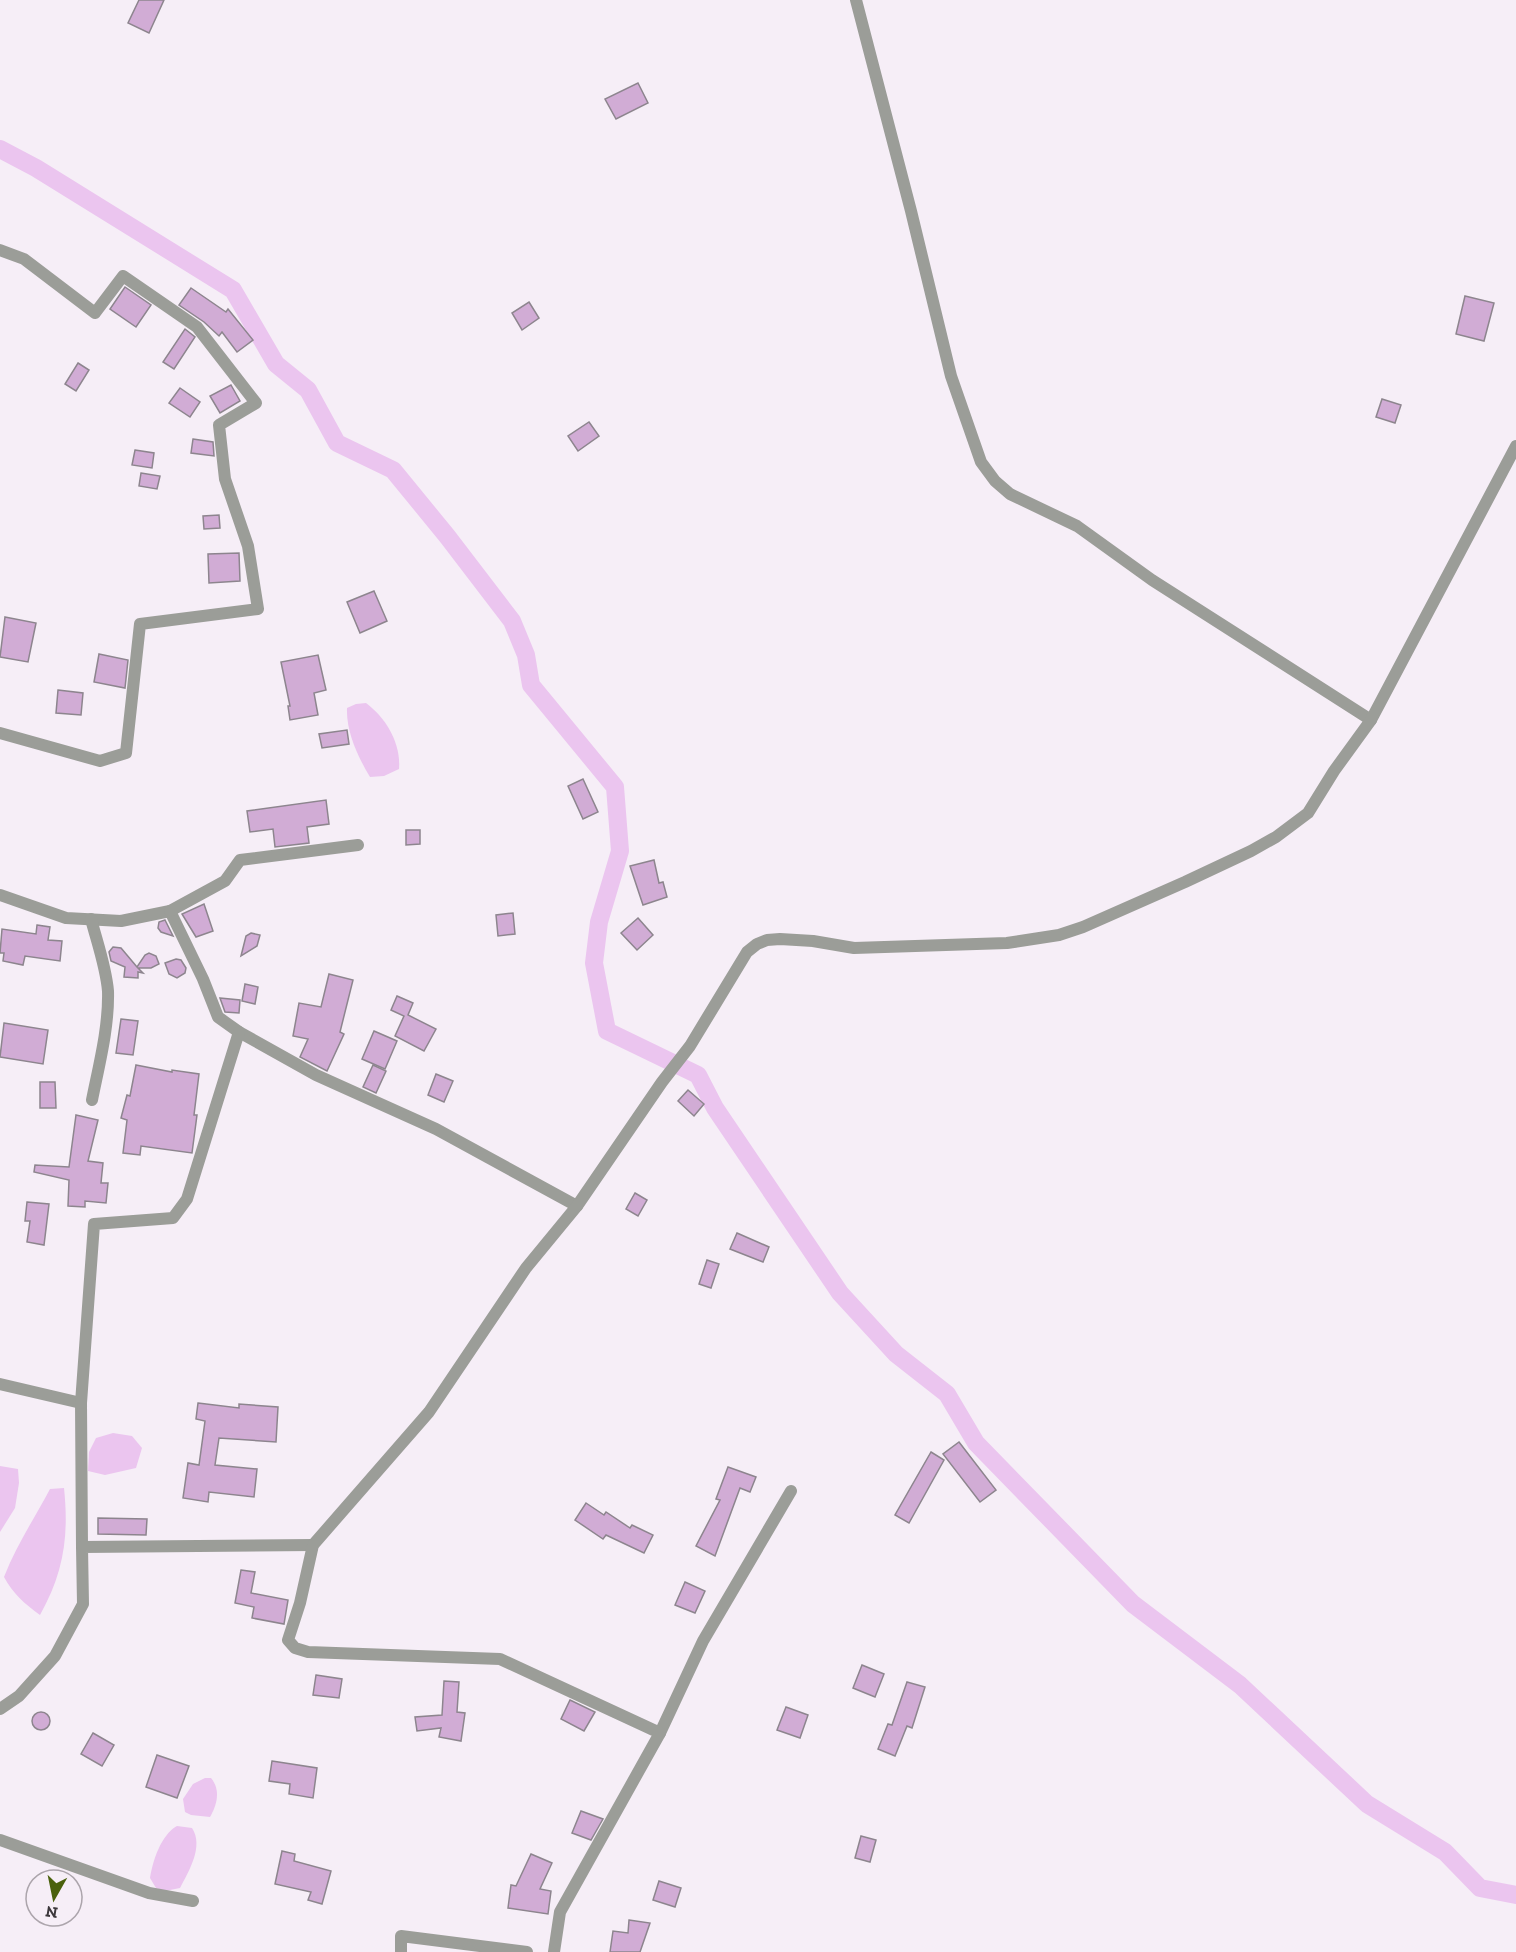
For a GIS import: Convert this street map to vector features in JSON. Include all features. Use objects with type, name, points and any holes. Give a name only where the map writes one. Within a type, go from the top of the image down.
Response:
[{"type":"street","points":[[856,0],[951,376],[981,462],[995,481],[1010,494],[1077,526],[1152,580],[1371,720]]},
{"type":"street","points":[[0,250],[24,259],[96,312],[123,276],[197,327],[256,403],[219,426],[225,479],[248,546],[258,609],[140,624],[126,753],[100,761],[0,733]]},
{"type":"street","points":[[660,1733],[500,1659],[308,1652],[295,1648],[288,1640],[300,1603],[314,1545],[429,1412],[526,1268],[576,1206],[662,1082],[690,1046],[747,952],[767,940],[813,941],[854,948],[1033,940],[1059,935],[1083,927],[1251,851],[1290,827],[1308,813],[1334,771],[1371,720],[1516,446]]},
{"type":"street","points":[[0,895],[66,918],[121,921],[170,911],[225,881],[240,860],[358,845]]},
{"type":"street","points":[[170,911],[203,979],[218,1017],[239,1032],[316,1075],[436,1129],[576,1206]]},
{"type":"street","points":[[91,919],[108,991],[103,1046],[92,1101]]},
{"type":"street","points":[[0,1709],[20,1696],[55,1656],[83,1604],[81,1403],[94,1224],[173,1218],[187,1199],[239,1032]]},
{"type":"street","points":[[0,1384],[81,1403]]},
{"type":"street","points":[[554,1952],[560,1912],[660,1733],[703,1641],[791,1491]]},
{"type":"street","points":[[82,1547],[314,1545]]},
{"type":"street","points":[[0,1840],[149,1893],[192,1901]]},
{"type":"street","points":[[401,1952],[401,1936],[527,1952]]},
{"type":"shaded area","points":[[366,703],[386,724],[398,750],[399,769],[384,776],[370,777],[357,753],[348,726],[347,708]]},
{"type":"shaded area","points":[[113,1433],[132,1436],[142,1448],[136,1468],[105,1475],[88,1471],[89,1452],[96,1438]]},
{"type":"shaded area","points":[[0,1466],[18,1469],[19,1483],[15,1508],[0,1532]]},
{"type":"shaded area","points":[[64,1488],[66,1522],[63,1553],[55,1584],[40,1615],[11,1589],[4,1577],[50,1489]]},
{"type":"shaded area","points":[[205,1778],[211,1778],[216,1787],[215,1808],[210,1817],[191,1815],[185,1812],[183,1799],[193,1784]]},
{"type":"shaded area","points":[[177,1826],[192,1828],[196,1850],[180,1888],[165,1891],[156,1888],[150,1878],[162,1842],[166,1835]]},
{"type":"building","points":[[139,0],[164,0],[149,33],[128,23]]},
{"type":"building","points":[[638,83],[648,103],[616,119],[605,99]]},
{"type":"building","points":[[125,287],[151,305],[136,327],[110,309]]},
{"type":"building","points":[[191,288],[226,312],[228,309],[253,340],[237,352],[222,332],[219,336],[204,322],[179,305]]},
{"type":"building","points":[[1465,296],[1494,303],[1484,341],[1456,334]]},
{"type":"building","points":[[529,302],[539,318],[522,330],[512,313]]},
{"type":"building","points":[[185,329],[195,337],[174,369],[163,362]]},
{"type":"building","points":[[78,363],[89,370],[76,391],[65,384]]},
{"type":"building","points":[[231,385],[240,401],[220,413],[210,396]]},
{"type":"building","points":[[180,388],[200,402],[190,417],[169,403]]},
{"type":"building","points":[[1382,399],[1401,405],[1395,423],[1376,417]]},
{"type":"building","points":[[589,422],[599,436],[578,451],[568,436]]},
{"type":"building","points":[[193,439],[213,442],[214,456],[191,453]]},
{"type":"building","points":[[135,450],[154,453],[152,468],[132,465]]},
{"type":"building","points":[[141,473],[160,476],[157,489],[139,486]]},
{"type":"building","points":[[219,515],[220,528],[204,529],[203,516]]},
{"type":"building","points":[[239,553],[240,581],[209,583],[208,554]]},
{"type":"building","points":[[374,591],[387,621],[360,633],[347,602]]},
{"type":"building","points":[[5,617],[36,623],[28,662],[0,657]]},
{"type":"building","points":[[99,654],[128,660],[125,688],[94,682]]},
{"type":"building","points":[[318,655],[326,690],[314,693],[318,715],[290,720],[288,706],[290,706],[281,662]]},
{"type":"building","points":[[58,690],[83,693],[81,715],[56,713]]},
{"type":"building","points":[[347,730],[349,744],[322,748],[319,734]]},
{"type":"building","points":[[583,779],[598,812],[583,819],[568,786]]},
{"type":"building","points":[[326,800],[329,824],[307,827],[309,843],[275,847],[273,829],[250,832],[247,811]]},
{"type":"building","points":[[406,830],[420,830],[420,844],[406,845]]},
{"type":"building","points":[[654,860],[659,883],[663,882],[667,897],[643,905],[630,866]]},
{"type":"building","points":[[204,904],[213,931],[196,937],[182,914]]},
{"type":"building","points":[[513,913],[515,934],[498,936],[496,915]]},
{"type":"building","points":[[638,918],[653,935],[637,950],[621,933]]},
{"type":"building","points":[[165,920],[173,936],[161,932],[158,928],[159,922]]},
{"type":"building","points":[[37,925],[50,927],[48,940],[62,941],[60,961],[25,956],[23,965],[3,961],[4,953],[0,953],[2,929],[36,934]]},
{"type":"building","points":[[251,933],[260,935],[257,946],[241,956],[246,936]]},
{"type":"building","points":[[113,947],[121,948],[137,967],[149,953],[156,956],[159,964],[151,968],[138,968],[143,973],[138,972],[138,978],[124,977],[125,967],[111,961],[109,952]]},
{"type":"building","points":[[176,959],[181,960],[186,968],[185,973],[177,978],[169,974],[165,963]]},
{"type":"building","points":[[329,974],[353,980],[340,1032],[344,1034],[327,1071],[300,1057],[308,1039],[293,1036],[299,1003],[321,1007]]},
{"type":"building","points":[[245,984],[258,987],[255,1004],[242,1001]]},
{"type":"building","points":[[397,996],[413,1003],[408,1015],[436,1029],[424,1051],[395,1036],[404,1016],[391,1010]]},
{"type":"building","points":[[220,998],[240,1000],[239,1013],[225,1012]]},
{"type":"building","points":[[121,1019],[138,1021],[133,1055],[116,1053]]},
{"type":"building","points":[[4,1023],[48,1030],[43,1064],[0,1057]]},
{"type":"building","points":[[374,1031],[397,1041],[385,1069],[362,1059]]},
{"type":"building","points":[[136,1065],[172,1072],[172,1070],[199,1074],[192,1153],[141,1146],[140,1155],[123,1153],[127,1120],[121,1118],[127,1095],[130,1096]]},
{"type":"building","points":[[373,1065],[386,1071],[376,1093],[363,1087]]},
{"type":"building","points":[[436,1074],[453,1081],[444,1102],[428,1095]]},
{"type":"building","points":[[40,1082],[55,1082],[56,1108],[40,1108]]},
{"type":"building","points":[[688,1090],[704,1104],[694,1116],[678,1101]]},
{"type":"building","points":[[76,1115],[98,1120],[88,1161],[103,1163],[101,1183],[108,1183],[106,1203],[85,1201],[85,1207],[68,1206],[69,1180],[34,1172],[35,1165],[69,1167]]},
{"type":"building","points":[[635,1193],[647,1200],[638,1216],[626,1209]]},
{"type":"building","points":[[27,1202],[49,1204],[44,1245],[27,1242],[30,1221],[25,1221]]},
{"type":"building","points":[[737,1233],[769,1247],[763,1262],[730,1249]]},
{"type":"building","points":[[707,1260],[719,1264],[711,1288],[699,1284]]},
{"type":"building","points":[[198,1403],[239,1408],[239,1404],[278,1407],[276,1442],[219,1438],[215,1465],[257,1469],[254,1497],[209,1492],[208,1502],[183,1498],[188,1463],[199,1465],[205,1421],[196,1419]]},
{"type":"building","points":[[959,1442],[996,1490],[980,1502],[943,1454]]},
{"type":"building","points":[[931,1452],[944,1460],[909,1523],[895,1515]]},
{"type":"building","points":[[728,1467],[756,1477],[750,1492],[740,1488],[715,1556],[696,1546],[720,1500],[716,1499]]},
{"type":"building","points":[[586,1503],[604,1515],[606,1512],[630,1528],[632,1525],[653,1535],[644,1553],[606,1535],[603,1539],[575,1520]]},
{"type":"building","points":[[98,1518],[147,1519],[146,1535],[98,1534]]},
{"type":"building","points":[[241,1570],[255,1572],[251,1593],[288,1600],[284,1624],[252,1618],[254,1607],[235,1603]]},
{"type":"building","points":[[685,1582],[705,1591],[695,1613],[675,1605]]},
{"type":"building","points":[[862,1665],[884,1674],[875,1697],[853,1688]]},
{"type":"building","points":[[316,1675],[342,1679],[339,1698],[313,1695]]},
{"type":"building","points":[[444,1681],[459,1682],[457,1712],[465,1713],[461,1741],[439,1737],[441,1728],[417,1731],[415,1717],[442,1715]]},
{"type":"building","points":[[907,1682],[925,1687],[912,1728],[907,1726],[895,1756],[878,1749],[888,1724],[892,1725]]},
{"type":"building","points":[[570,1700],[595,1712],[584,1731],[561,1719]]},
{"type":"building","points":[[786,1707],[808,1715],[800,1738],[777,1730]]},
{"type":"building","points":[[41,1712],[47,1715],[50,1721],[47,1727],[41,1730],[35,1727],[32,1721],[35,1715]]},
{"type":"building","points":[[93,1733],[114,1745],[102,1766],[81,1754]]},
{"type":"building","points":[[157,1755],[189,1766],[177,1798],[146,1787]]},
{"type":"building","points":[[272,1761],[317,1768],[313,1798],[289,1794],[290,1784],[269,1781]]},
{"type":"building","points":[[581,1811],[603,1819],[591,1840],[572,1833]]},
{"type":"building","points":[[861,1836],[876,1840],[870,1862],[855,1858]]},
{"type":"building","points":[[282,1851],[295,1854],[294,1861],[331,1871],[322,1904],[308,1900],[311,1892],[275,1884]]},
{"type":"building","points":[[531,1854],[552,1863],[540,1889],[551,1891],[548,1914],[508,1908],[511,1885],[516,1886]]},
{"type":"building","points":[[659,1881],[681,1888],[675,1907],[653,1900]]},
{"type":"building","points":[[629,1920],[650,1923],[640,1952],[610,1952],[613,1931],[628,1933]]},
{"type":"waterway","points":[[0,149],[36,168],[233,290],[276,364],[308,390],[337,443],[393,470],[512,621],[526,655],[531,685],[615,787],[620,851],[599,922],[594,963],[607,1031],[698,1075],[715,1108],[840,1293],[896,1354],[947,1394],[976,1443],[1133,1604],[1240,1685],[1367,1804],[1445,1852],[1480,1888],[1516,1895]]}]
